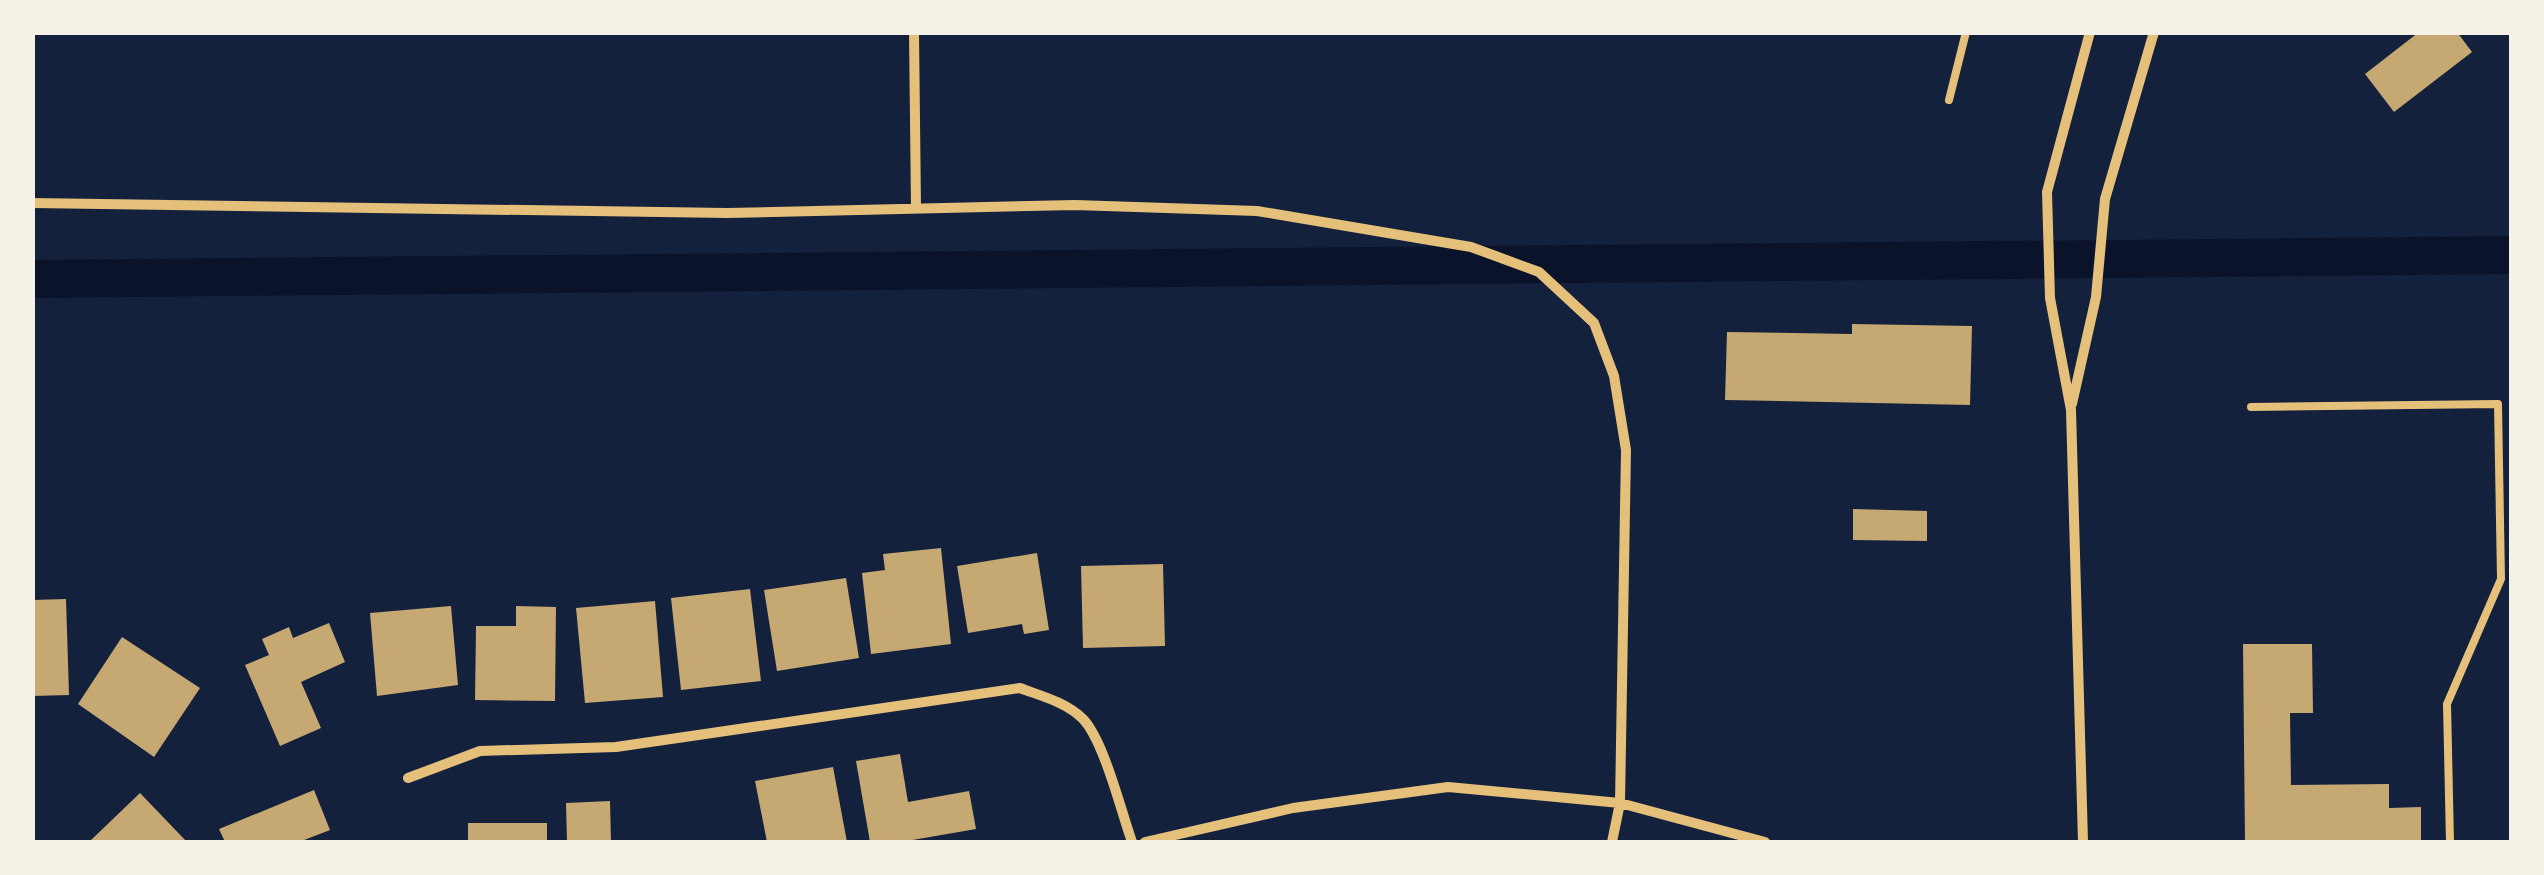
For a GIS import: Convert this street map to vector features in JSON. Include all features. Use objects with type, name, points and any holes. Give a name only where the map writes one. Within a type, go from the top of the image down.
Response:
[{"type":"street","points":[[914,32],[916,208]]},
{"type":"street","points":[[2083,842],[2071,410],[2050,298],[2048,192],[2090,32]]},
{"type":"street","points":[[2071,410],[2096,297],[2105,199],[2154,32]]},
{"type":"street","points":[[32,203],[727,212],[1075,205],[1257,211],[1471,246],[1540,272],[1594,323],[1614,376],[1626,450],[1620,802],[1612,842]]},
{"type":"street","points":[[408,778],[480,751],[616,747],[1020,688],[1062,704],[1084,720],[1098,742],[1132,842]]},
{"type":"street","points":[[1145,842],[1293,808],[1448,787],[1620,802],[1765,842]]},
{"type":"lane","points":[[1949,100],[1966,32]]},
{"type":"lane","points":[[2251,406],[2498,404],[2501,579],[2446,704],[2450,842]]},
{"type":"building","points":[[2419,32],[2457,32],[2472,52],[2394,112],[2365,74]]},
{"type":"building","points":[[1852,324],[1972,326],[1970,405],[1725,400],[1727,332],[1852,334]]},
{"type":"building","points":[[1853,509],[1927,511],[1927,541],[1853,540]]},
{"type":"building","points":[[941,548],[951,644],[871,654],[862,573],[885,570],[883,554]]},
{"type":"building","points":[[1037,553],[1049,630],[1024,634],[1022,624],[968,633],[957,566]]},
{"type":"building","points":[[1163,564],[1165,646],[1083,648],[1081,566]]},
{"type":"building","points":[[846,578],[859,658],[777,671],[764,590]]},
{"type":"building","points":[[750,589],[761,681],[681,690],[671,598]]},
{"type":"building","points":[[66,599],[69,695],[32,696],[32,600]]},
{"type":"building","points":[[655,601],[663,697],[585,703],[576,608]]},
{"type":"building","points":[[451,606],[458,685],[377,696],[370,613]]},
{"type":"building","points":[[516,606],[556,607],[555,701],[475,700],[476,626],[516,626]]},
{"type":"building","points":[[329,623],[345,662],[301,682],[321,728],[280,746],[245,665],[269,655],[262,639],[289,627],[293,638]]},
{"type":"building","points":[[122,637],[200,688],[154,757],[78,704]]},
{"type":"building","points":[[2243,644],[2312,644],[2313,713],[2290,713],[2291,785],[2389,784],[2389,808],[2421,807],[2421,842],[2245,842]]},
{"type":"building","points":[[900,754],[908,802],[969,791],[976,829],[901,842],[870,842],[856,761]]},
{"type":"building","points":[[833,767],[847,842],[767,842],[755,781]]},
{"type":"building","points":[[314,790],[330,830],[299,842],[225,842],[219,829]]},
{"type":"building","points":[[140,793],[187,842],[89,842]]},
{"type":"building","points":[[610,801],[611,842],[567,842],[566,803]]},
{"type":"building","points":[[468,823],[547,823],[547,842],[468,842]]},
{"type":"waterway","points":[[32,279],[2512,255]]}]
